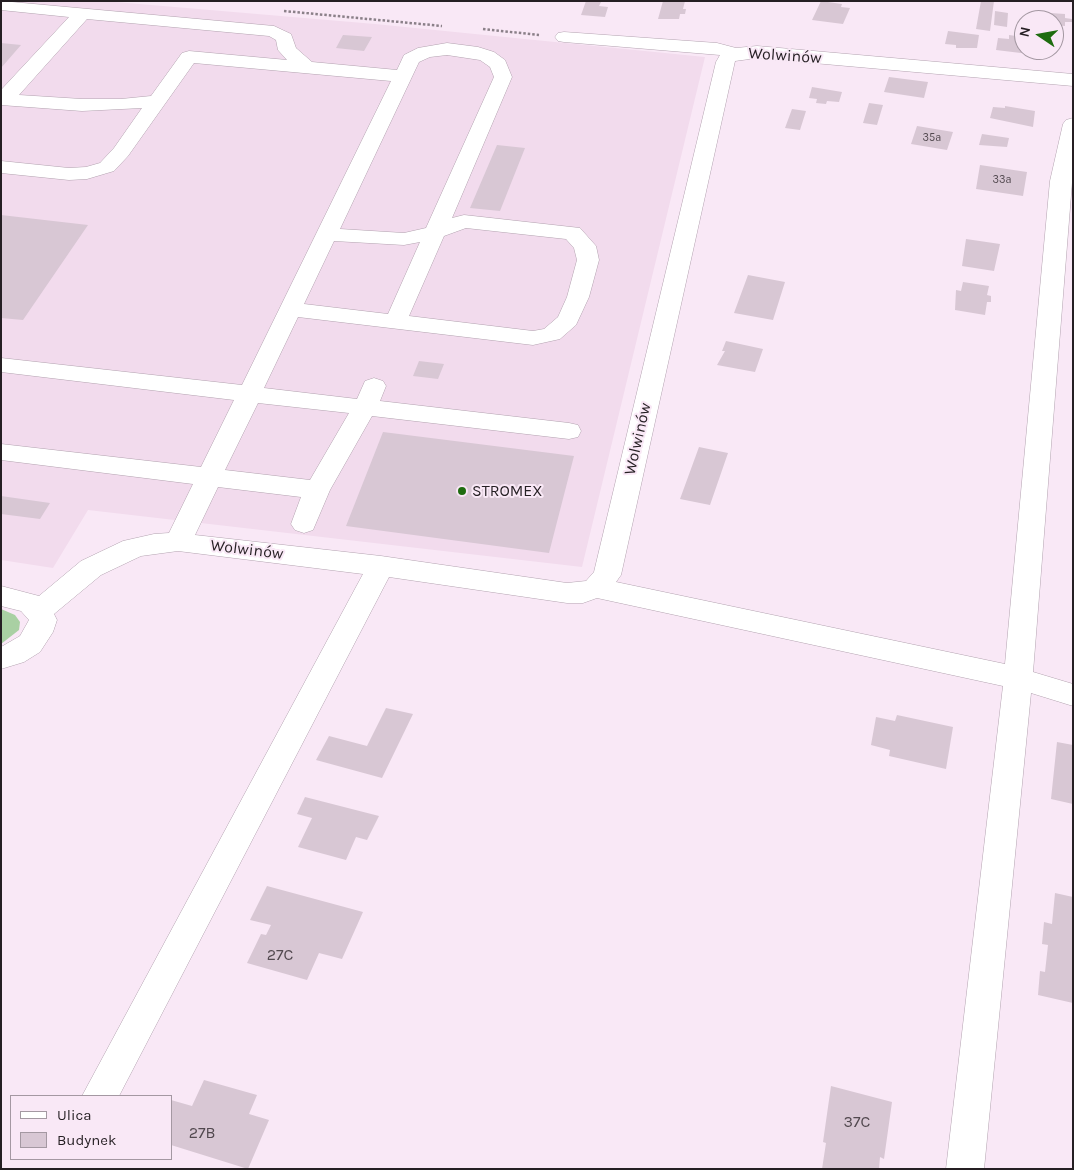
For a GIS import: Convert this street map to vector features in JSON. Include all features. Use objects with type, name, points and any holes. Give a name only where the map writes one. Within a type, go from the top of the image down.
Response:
[{"type":"street","points":[[1,6],[274,31],[285,38],[287,50],[306,67]]},
{"type":"street","points":[[3,99],[82,13]]},
{"type":"street","points":[[188,22],[228,60]]},
{"type":"street","points":[[564,37],[717,49],[736,54]]},
{"type":"street","points":[[178,542],[411,59],[425,52],[447,49],[471,51],[486,56],[498,64],[503,77],[395,323]]},
{"type":"street","name":"Wolwinów","points":[[39,611],[91,568],[133,548],[154,543],[178,542],[381,566],[567,593],[583,593],[596,588],[607,575],[725,62],[728,57],[736,54],[757,52],[1073,80]]},
{"type":"street","points":[[1,167],[69,174],[87,173],[107,166],[121,152],[189,57],[403,76]]},
{"type":"street","points":[[3,99],[82,105],[121,105],[158,101]]},
{"type":"street","points":[[965,1169],[1018,678],[1060,181],[1073,124]]},
{"type":"street","points":[[290,309],[533,338],[552,334],[568,320],[578,297],[588,260],[585,246],[572,233],[464,221],[434,232],[404,239],[326,234]]},
{"type":"street","points":[[1,365],[249,393],[370,396],[569,431]]},
{"type":"street","points":[[304,524],[317,490],[370,396]]},
{"type":"street","points":[[1,452],[317,490]]},
{"type":"street","points":[[101,1095],[381,566]]},
{"type":"street","points":[[596,588],[1018,678],[1073,695]]},
{"type":"street","points":[[1,596],[30,602],[39,611],[43,620],[39,632],[30,644],[14,654],[1,658]]},
{"type":"path","points":[[281,11],[447,26]]},
{"type":"path","points":[[477,29],[564,37]]},
{"type":"shaded area","points":[[1,1],[104,1],[375,24],[705,57],[582,567],[88,510],[53,568],[1,560]]},
{"type":"green space","points":[[1,609],[15,615],[20,622],[19,630],[1,644]]},
{"type":"building","points":[[586,1],[601,2],[599,6],[608,7],[605,17],[581,15]]},
{"type":"building","points":[[663,1],[685,1],[683,9],[686,9],[685,14],[680,14],[679,19],[658,19]]},
{"type":"building","points":[[821,1],[842,4],[841,7],[850,8],[843,24],[812,20]]},
{"type":"building","points":[[981,1],[994,1],[990,31],[976,29]]},
{"type":"building","points":[[995,11],[1008,13],[1007,27],[994,25]]},
{"type":"building","points":[[1064,14],[1065,18],[1072,19],[1072,22],[1065,22],[1065,26]]},
{"type":"building","points":[[948,31],[979,35],[977,48],[956,48],[956,45],[945,44]]},
{"type":"building","points":[[343,35],[372,37],[364,51],[336,48]]},
{"type":"building","points":[[1009,35],[1014,36],[1014,52],[996,50],[998,38],[1009,39]]},
{"type":"building","points":[[1,43],[21,45],[1,68]]},
{"type":"building","points":[[889,77],[928,82],[924,98],[884,92]]},
{"type":"building","points":[[812,87],[842,92],[839,102],[827,101],[826,104],[816,103],[817,99],[809,98]]},
{"type":"building","points":[[869,103],[883,105],[877,125],[863,123]]},
{"type":"building","points":[[1005,106],[1035,111],[1033,127],[990,118],[993,107],[1005,108]]},
{"type":"building","points":[[792,109],[806,111],[800,130],[785,128]]},
{"type":"building","points":[[917,126],[953,132],[947,150],[911,144]]},
{"type":"building","points":[[982,134],[1009,138],[1007,147],[979,145]]},
{"type":"building","points":[[497,145],[525,148],[500,211],[470,208]]},
{"type":"building","points":[[980,165],[1027,172],[1023,196],[976,189]]},
{"type":"building","points":[[1,215],[88,225],[23,320],[1,318]]},
{"type":"building","points":[[966,239],[1000,244],[994,271],[962,266]]},
{"type":"building","points":[[748,275],[785,282],[773,320],[734,313]]},
{"type":"building","points":[[963,282],[989,286],[987,295],[991,296],[991,302],[987,302],[985,315],[955,310],[956,290],[961,291]]},
{"type":"building","points":[[726,341],[763,349],[755,372],[717,365],[725,351],[722,351]]},
{"type":"building","points":[[419,361],[444,364],[438,379],[413,376]]},
{"type":"building","name":"STROMEX","points":[[383,432],[574,456],[549,553],[346,526]]},
{"type":"building","points":[[699,447],[728,453],[710,505],[680,499]]},
{"type":"building","points":[[1,496],[50,503],[40,519],[1,514]]},
{"type":"building","points":[[386,708],[413,714],[382,778],[316,760],[329,736],[367,746]]},
{"type":"building","points":[[897,715],[953,727],[946,769],[889,756],[890,750],[871,745],[876,717],[895,721]]},
{"type":"building","points":[[1057,742],[1073,745],[1073,804],[1051,799]]},
{"type":"building","points":[[305,797],[379,816],[367,840],[356,837],[346,860],[298,847],[312,818],[297,814]]},
{"type":"building","points":[[267,886],[363,912],[342,959],[319,953],[307,980],[247,963],[261,934],[266,935],[271,925],[250,920]]},
{"type":"building","points":[[1055,893],[1073,897],[1073,1003],[1038,995],[1040,971],[1045,972],[1048,945],[1042,944],[1044,922],[1052,924]]},
{"type":"building","points":[[204,1080],[257,1095],[249,1114],[269,1120],[248,1169],[172,1145],[172,1100],[192,1106]]},
{"type":"building","points":[[831,1086],[892,1102],[884,1159],[880,1157],[879,1169],[822,1169],[826,1143],[823,1142]]},
{"type":"place","name":"STROMEX","points":[[462,491]]}]
